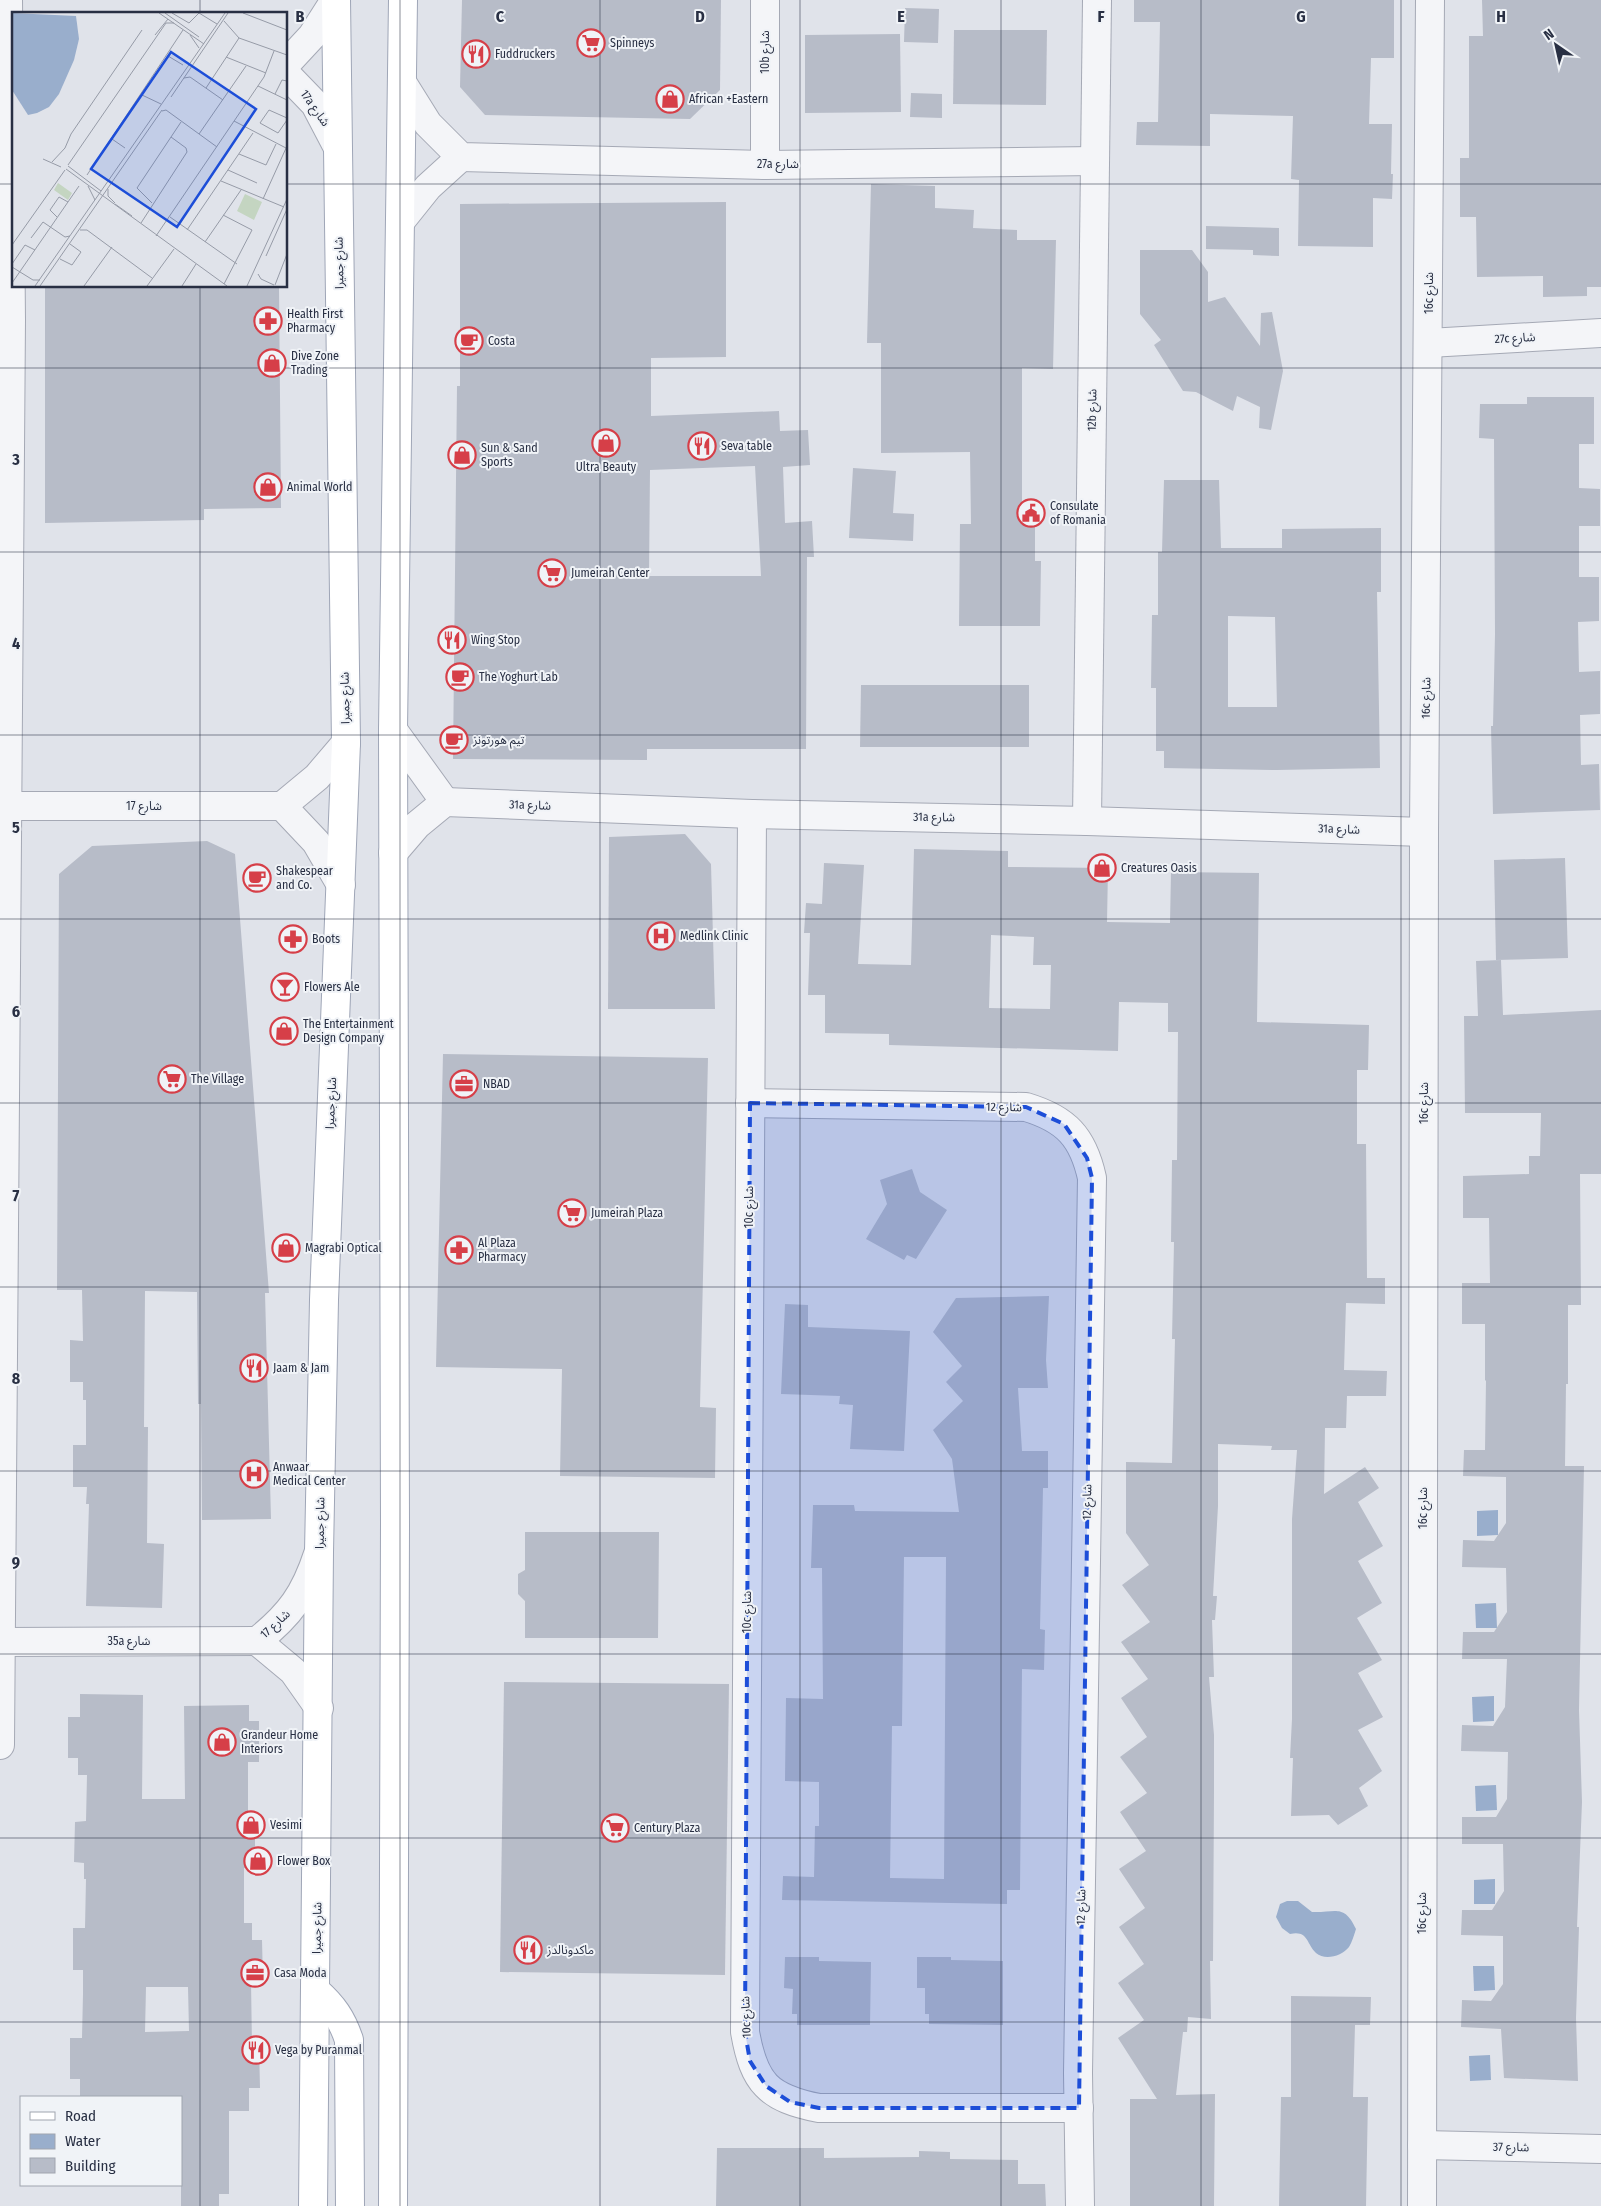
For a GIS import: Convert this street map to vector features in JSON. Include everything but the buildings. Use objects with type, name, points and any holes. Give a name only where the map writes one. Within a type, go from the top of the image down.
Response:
[{"type":"main road","name":"شارع جميرا","points":[[313,2206],[319,1552],[327,1187],[346,743],[336,0]]},
{"type":"main road","points":[[393,2206],[395,1552],[393,730],[403,0]]},
{"type":"main road","points":[[316,1992],[333,2005],[343,2022],[349,2040],[350,2206]]},
{"type":"street","points":[[0,1745],[11,330],[11,74],[8,0]]},
{"type":"street","points":[[288,62],[312,36],[336,0]]},
{"type":"street","name":"10b شارع","points":[[765,0],[765,165]]},
{"type":"street","name":"12b شارع","points":[[1087,821],[1097,0]]},
{"type":"street","name":"16c شارع","points":[[1422,2206],[1424,832],[1430,0]]},
{"type":"street","name":"17a شارع","points":[[288,76],[315,104],[337,146]]},
{"type":"street","points":[[400,222],[428,187],[461,157],[428,124],[403,84]]},
{"type":"street","name":"27a شارع","points":[[461,157],[765,165],[1095,161]]},
{"type":"street","name":"27c شارع","points":[[1429,343],[1601,333]]},
{"type":"street","points":[[393,730],[445,802],[417,825],[393,853]]},
{"type":"street","points":[[341,885],[316,842],[282,806],[317,777],[346,743]]},
{"type":"street","name":"31a شارع","points":[[445,802],[752,814],[1087,821],[1424,832]]},
{"type":"street","name":"شارع 17","points":[[7,806],[282,806]]},
{"type":"street","name":"10c شارع","points":[[752,814],[745,2032],[750,2061],[766,2086],[782,2097],[790,2102],[819,2108],[1079,2108]]},
{"type":"street","name":"شارع 12","points":[[750,1103],[1026,1107],[1046,1113],[1064,1124],[1078,1139],[1087,1158],[1092,1178],[1079,2108],[1080,2206]]},
{"type":"street","name":"شارع 17","points":[[319,1552],[310,1579],[297,1603],[279,1624],[257,1641],[293,1670],[319,1708]]},
{"type":"street","name":"35a شارع","points":[[2,1642],[257,1641]]},
{"type":"street","name":"شارع 37","points":[[1422,2145],[1601,2149]]},
{"type":"highlighted area","points":[[750,1103],[1026,1107],[1064,1124],[1087,1158],[1092,1178],[1079,2108],[819,2108],[790,2102],[766,2086],[750,2061],[745,2032]]},
{"type":"water","points":[[1498,1510],[1498,1535],[1477,1536],[1477,1511]]},
{"type":"water","points":[[1496,1603],[1497,1628],[1476,1628],[1475,1604]]},
{"type":"water","points":[[1494,1696],[1494,1721],[1473,1722],[1472,1697]]},
{"type":"water","points":[[1496,1785],[1497,1810],[1476,1811],[1475,1786]]},
{"type":"water","points":[[1495,1879],[1495,1904],[1474,1904],[1474,1880]]},
{"type":"water","points":[[1287,1901],[1298,1901],[1312,1912],[1343,1912],[1352,1921],[1356,1929],[1349,1947],[1338,1955],[1324,1957],[1316,1953],[1304,1936],[1296,1933],[1290,1934],[1282,1928],[1276,1917],[1280,1904]]},
{"type":"water","points":[[1473,1966],[1494,1966],[1495,1990],[1474,1991]]},
{"type":"water","points":[[1490,2055],[1491,2080],[1470,2081],[1469,2056]]},
{"type":"place","name":"Spinneys","points":[[591,43]]},
{"type":"place","name":"Fuddruckers","points":[[476,54]]},
{"type":"place","name":"African +Eastern","points":[[670,99]]},
{"type":"place","name":"Health First Pharmacy","points":[[268,321]]},
{"type":"place","name":"Costa","points":[[469,341]]},
{"type":"place","name":"Dive Zone Trading","points":[[272,363]]},
{"type":"place","name":"Ultra Beauty","points":[[606,443]]},
{"type":"place","name":"Seva table","points":[[702,446]]},
{"type":"place","name":"Sun & Sand Sports","points":[[462,455]]},
{"type":"place","name":"Animal World","points":[[268,487]]},
{"type":"place","name":"Consulate of Romania","points":[[1031,513]]},
{"type":"place","name":"Jumeirah Center","points":[[552,573]]},
{"type":"place","name":"Wing Stop","points":[[452,640]]},
{"type":"place","name":"The Yoghurt Lab","points":[[460,677]]},
{"type":"place","name":"تيم هورتونز","points":[[454,740]]},
{"type":"place","name":"Creatures Oasis","points":[[1102,868]]},
{"type":"place","name":"Shakespear and Co.","points":[[257,878]]},
{"type":"place","name":"Medlink Clinic","points":[[661,936]]},
{"type":"place","name":"Boots","points":[[293,939]]},
{"type":"place","name":"Flowers Ale","points":[[285,987]]},
{"type":"place","name":"The Entertainment Design Company","points":[[284,1031]]},
{"type":"place","name":"The Village","points":[[172,1079]]},
{"type":"place","name":"NBAD","points":[[464,1084]]},
{"type":"place","name":"Jumeirah Plaza","points":[[572,1213]]},
{"type":"place","name":"Magrabi Optical","points":[[286,1248]]},
{"type":"place","name":"Al Plaza Pharmacy","points":[[459,1250]]},
{"type":"place","name":"Jaam & Jam","points":[[254,1368]]},
{"type":"place","name":"Anwaar Medical Center","points":[[254,1474]]},
{"type":"place","name":"Grandeur Home Interiors","points":[[222,1742]]},
{"type":"place","name":"Vesimi","points":[[251,1825]]},
{"type":"place","name":"Century Plaza","points":[[615,1828]]},
{"type":"place","name":"Flower Box","points":[[258,1861]]},
{"type":"place","name":"ماكدونالدز","points":[[528,1950]]},
{"type":"place","name":"Casa Moda","points":[[255,1973]]},
{"type":"place","name":"Vega by Puranmal","points":[[256,2050]]}]
